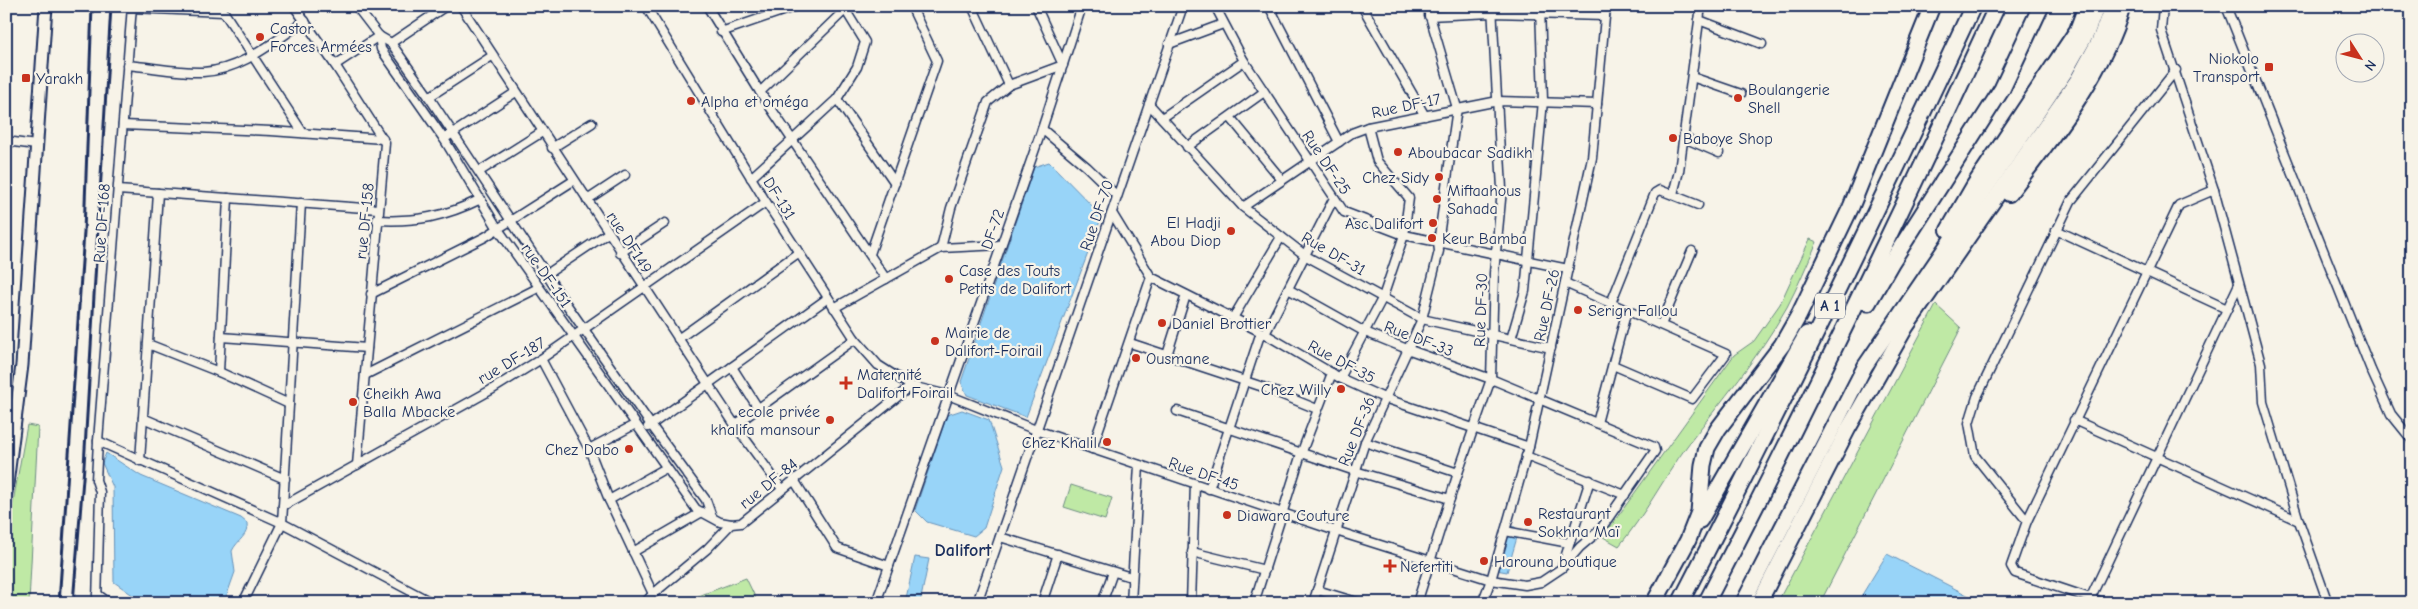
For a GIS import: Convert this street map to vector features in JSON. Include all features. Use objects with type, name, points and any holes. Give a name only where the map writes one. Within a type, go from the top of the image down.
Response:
[{"type":"highway","points":[[1688,540],[1699,512],[1703,464],[1707,448],[1718,429],[1782,346],[1799,315],[1851,207],[1932,6]]},
{"type":"highway","name":"A 1","points":[[1680,603],[1768,434],[1868,229],[1973,6]]},
{"type":"highway","name":"A 1","points":[[1706,603],[1789,443],[1874,270],[1997,6]]},
{"type":"highway","points":[[1789,443],[1891,263],[2002,89],[2041,6]]},
{"type":"highway","points":[[1759,603],[1974,185],[2076,30],[2086,6]]},
{"type":"highway","points":[[1902,322],[2065,72],[2086,35],[2097,6]]},
{"type":"highway","points":[[1902,322],[2078,79],[2099,41],[2112,6]]},
{"type":"highway","points":[[1743,603],[1865,366],[2048,143],[2088,83],[2117,27],[2123,6]]},
{"type":"highway","points":[[1654,603],[1688,540],[1868,229]]},
{"type":"main road","points":[[6,492],[46,6]]},
{"type":"street","points":[[294,6],[383,139]]},
{"type":"street","name":"rue DF-151","points":[[356,6],[379,36],[390,43],[429,97],[480,171],[546,274],[651,425],[706,500],[712,517]]},
{"type":"street","points":[[390,43],[446,6]]},
{"type":"street","name":"rue DF149","points":[[461,6],[620,253],[709,384],[734,425],[782,489]]},
{"type":"street","name":"DF-131","points":[[646,6],[798,253],[855,339],[878,365],[911,386]]},
{"type":"street","points":[[707,6],[721,32],[760,92],[794,139],[886,279]]},
{"type":"street","points":[[721,32],[797,6]]},
{"type":"street","points":[[870,254],[937,62],[911,6]]},
{"type":"street","points":[[972,6],[1009,84]]},
{"type":"street","points":[[941,248],[951,208],[988,102],[1009,84],[1063,65],[1036,6]]},
{"type":"street","name":"DF-72","points":[[876,603],[1042,129],[1082,6]]},
{"type":"street","name":"Rue DF-70","points":[[977,603],[1183,6]]},
{"type":"street","name":"Rue DF-25","points":[[1215,6],[1244,61],[1344,212],[1404,235],[1438,243],[1498,252],[1568,269]]},
{"type":"street","points":[[1269,6],[1339,142]]},
{"type":"street","points":[[1362,6],[1425,116]]},
{"type":"street","points":[[1426,6],[1457,108]]},
{"type":"street","name":"Rue DF-26","points":[[1482,603],[1491,580],[1529,447],[1592,158],[1606,6]]},
{"type":"street","points":[[1673,194],[1684,138],[1701,6]]},
{"type":"street","points":[[2163,6],[2161,30],[2170,59],[2176,70],[2214,190],[2238,286],[2261,364],[2263,402],[2299,521],[2328,603]]},
{"type":"street","points":[[2226,6],[2371,370],[2391,414],[2412,440]]},
{"type":"street","points":[[132,7],[222,9],[302,133]]},
{"type":"street","name":"Rue DF-168","points":[[98,441],[132,7]]},
{"type":"street","points":[[751,178],[837,99],[857,67],[865,42],[848,9],[760,92]]},
{"type":"street","points":[[1428,16],[1492,10],[1540,10],[1605,16]]},
{"type":"street","name":"Rue DF-30","points":[[1417,603],[1458,473],[1491,380],[1494,273],[1498,252],[1502,190],[1492,10]]},
{"type":"street","points":[[1511,339],[1525,291],[1543,101],[1540,10]]},
{"type":"street","points":[[1699,20],[1762,44]]},
{"type":"street","points":[[127,65],[204,72],[236,64],[253,56],[305,21]]},
{"type":"street","points":[[1170,44],[1223,24]]},
{"type":"street","points":[[335,65],[379,36]]},
{"type":"street","name":"rue DF-151","points":[[379,36],[381,50],[444,139],[498,230],[634,425],[696,509],[731,524]]},
{"type":"street","points":[[429,97],[492,56]]},
{"type":"street","points":[[1162,118],[1244,61]]},
{"type":"street","points":[[2027,521],[1975,456],[1969,423],[1977,397],[2071,201],[2176,70]]},
{"type":"street","points":[[1692,78],[1741,94]]},
{"type":"street","points":[[444,139],[516,92]]},
{"type":"street","points":[[1187,147],[1264,92]]},
{"type":"street","points":[[837,99],[895,183]]},
{"type":"street","name":"Rue DF-17","points":[[1243,207],[1352,133],[1368,127],[1498,101],[1597,104]]},
{"type":"street","name":"Rue DF-31","points":[[1149,104],[1243,207],[1306,256],[1384,296],[1422,319],[1551,348]]},
{"type":"street","name":"Rue DF-36","points":[[1313,603],[1365,442],[1422,319],[1439,251],[1438,243],[1457,108]]},
{"type":"street","points":[[1230,116],[1282,180]]},
{"type":"street","points":[[552,148],[592,123]]},
{"type":"street","points":[[123,125],[302,133],[383,139]]},
{"type":"street","points":[[1340,378],[1384,296],[1404,235],[1409,198],[1377,161],[1368,127]]},
{"type":"street","points":[[1042,129],[1117,196]]},
{"type":"street","points":[[480,171],[542,132]]},
{"type":"street","points":[[1684,138],[1719,153]]},
{"type":"street","name":"rue DF-158","points":[[357,465],[384,155],[383,139]]},
{"type":"street","points":[[6,141],[36,145]]},
{"type":"street","points":[[587,200],[625,175]]},
{"type":"street","points":[[371,294],[498,230],[574,180]]},
{"type":"street","points":[[118,190],[378,208]]},
{"type":"street","points":[[1611,303],[1655,193],[1660,190],[1698,205]]},
{"type":"street","points":[[2105,603],[2015,573],[2011,566],[2027,521],[2074,420],[2179,205],[2214,190]]},
{"type":"street","points":[[140,461],[158,192]]},
{"type":"street","points":[[219,372],[228,198]]},
{"type":"street","points":[[1209,489],[1244,381],[1263,333],[1306,256],[1334,198]]},
{"type":"street","points":[[377,220],[404,222],[431,219],[481,199]]},
{"type":"street","name":"rue DF-187","points":[[283,506],[541,359],[574,338],[766,202]]},
{"type":"street","points":[[243,603],[282,523],[301,203]]},
{"type":"street","points":[[1092,449],[1151,277],[1112,213]]},
{"type":"street","points":[[620,253],[665,223]]},
{"type":"street","points":[[2056,230],[2227,309]]},
{"type":"street","points":[[546,274],[608,233]]},
{"type":"street","points":[[1233,318],[1281,237]]},
{"type":"street","points":[[834,308],[941,248],[1001,245]]},
{"type":"street","points":[[1661,325],[1692,251]]},
{"type":"street","points":[[678,339],[798,253]]},
{"type":"street","name":"Rue DF-35","points":[[1151,277],[1263,333],[1340,378],[1384,398],[1529,447]]},
{"type":"street","points":[[1566,283],[1726,354],[1692,399],[1613,365]]},
{"type":"street","points":[[2090,599],[2238,286]]},
{"type":"street","points":[[365,375],[538,288]]},
{"type":"street","name":"Rue DF-33","points":[[1288,290],[1365,332],[1407,350],[1540,399],[1655,448]]},
{"type":"street","points":[[1167,355],[1186,295]]},
{"type":"street","points":[[640,433],[828,298]]},
{"type":"street","points":[[1597,422],[1628,310]]},
{"type":"street","points":[[221,337],[367,348]]},
{"type":"street","points":[[734,425],[855,339]]},
{"type":"street","points":[[1130,342],[1244,381],[1317,409]]},
{"type":"street","points":[[148,344],[219,372],[289,404]]},
{"type":"street","points":[[541,359],[589,449],[609,500],[652,594]]},
{"type":"street","points":[[732,367],[758,408]]},
{"type":"street","points":[[1254,603],[1301,454],[1332,373]]},
{"type":"street","name":"Rue DF-45","points":[[911,386],[948,395],[1036,430],[1336,531],[1491,580],[1534,585],[1562,568],[1600,530],[1655,452],[1655,448]]},
{"type":"street","name":"rue DF-84","points":[[645,603],[652,594],[707,550],[731,524],[741,522],[911,386]]},
{"type":"street","points":[[1177,411],[1301,454],[1450,499]]},
{"type":"street","points":[[143,418],[285,478]]},
{"type":"street","points":[[2074,420],[2299,521]]},
{"type":"street","points":[[589,449],[634,425]]},
{"type":"street","points":[[109,603],[97,598],[100,492],[96,480],[98,441],[282,523],[432,603]]},
{"type":"street","points":[[1365,442],[1458,473]]},
{"type":"street","points":[[1526,456],[1625,495]]},
{"type":"street","points":[[1131,603],[1131,577],[1139,465]]},
{"type":"street","points":[[609,500],[666,468]]},
{"type":"street","points":[[794,480],[836,546],[889,566]]},
{"type":"street","points":[[1562,568],[1590,480]]},
{"type":"street","points":[[1191,603],[1195,484]]},
{"type":"street","points":[[633,552],[702,512]]},
{"type":"street","points":[[1505,531],[1569,543]]},
{"type":"street","points":[[1000,537],[1131,577]]},
{"type":"street","points":[[1192,552],[1265,570]]},
{"type":"street","points":[[1042,603],[1058,554]]},
{"type":"street","points":[[1102,603],[1112,572]]},
{"type":"street","points":[[1318,590],[1360,603]]},
{"type":"green space","points":[[1810,239],[1817,242],[1799,283],[1787,307],[1764,343],[1687,446],[1619,546],[1603,537],[1734,355],[1754,341],[1780,304]]},
{"type":"green space","points":[[1936,305],[1961,328],[1820,603],[1777,603]]},
{"type":"green space","points":[[27,425],[38,427],[29,603],[6,603],[6,541]]},
{"type":"green space","points":[[1071,485],[1112,498],[1105,520],[1064,507]]},
{"type":"green space","points":[[746,578],[758,603],[680,603]]},
{"type":"water","points":[[1049,162],[1102,216],[1026,417],[967,395],[961,382],[1034,167]]},
{"type":"water","points":[[962,410],[989,420],[1004,466],[984,528],[974,536],[927,522],[915,510],[947,415]]},
{"type":"water","points":[[106,453],[141,476],[241,518],[247,523],[244,535],[232,551],[235,572],[224,603],[144,603],[114,582],[113,487],[102,463]]},
{"type":"water","points":[[1508,526],[1515,527],[1518,534],[1507,572],[1496,570]]},
{"type":"water","points":[[1887,554],[1983,603],[1857,603]]},
{"type":"water","points":[[915,557],[929,559],[920,603],[905,603]]},
{"type":"railway","points":[[59,603],[84,232],[92,6]]},
{"type":"railway","points":[[73,603],[84,466],[111,6]]},
{"type":"place","name":"Castor Forces Armées","points":[[260,37]]},
{"type":"place","name":"Niokolo Transport","points":[[2269,67]]},
{"type":"place","name":"Yarakh","points":[[26,78]]},
{"type":"place","name":"Boulangerie Shell","points":[[1738,98]]},
{"type":"place","name":"Alpha et oméga","points":[[691,101]]},
{"type":"place","name":"Baboye Shop","points":[[1673,138]]},
{"type":"place","name":"Aboubacar Sadikh","points":[[1398,152]]},
{"type":"place","name":"Chez Sidy","points":[[1439,177]]},
{"type":"place","name":"Miftaahous Sahada","points":[[1437,199]]},
{"type":"place","name":"Asc Dalifort","points":[[1433,223]]},
{"type":"place","name":"El Hadji Abou Diop","points":[[1231,231]]},
{"type":"place","name":"Keur Bamba","points":[[1432,238]]},
{"type":"place","name":"Case des Touts Petits de Dalifort","points":[[949,279]]},
{"type":"place","name":"Serign Fallou","points":[[1578,310]]},
{"type":"place","name":"Daniel Brottier","points":[[1162,323]]},
{"type":"place","name":"Mairie de Dalifort-Foirail","points":[[935,341]]},
{"type":"place","name":"Ousmane","points":[[1136,358]]},
{"type":"place","name":"Maternité Dalifort Foirail","points":[[846,383]]},
{"type":"place","name":"Chez Willy","points":[[1341,389]]},
{"type":"place","name":"Cheikh Awa Balla Mbacke","points":[[353,402]]},
{"type":"place","name":"ecole privée khalifa mansour","points":[[830,420]]},
{"type":"place","name":"Chez Khalil","points":[[1107,442]]},
{"type":"place","name":"Chez Dabo","points":[[629,449]]},
{"type":"place","name":"Diawara Couture","points":[[1227,515]]},
{"type":"place","name":"Restaurant Sokhna Maï","points":[[1528,522]]},
{"type":"place","name":"Harouna boutique","points":[[1484,561]]},
{"type":"place","name":"Nefertiti","points":[[1390,566]]},
{"type":"district","name":"Dalifort","points":[[963,550]]}]
